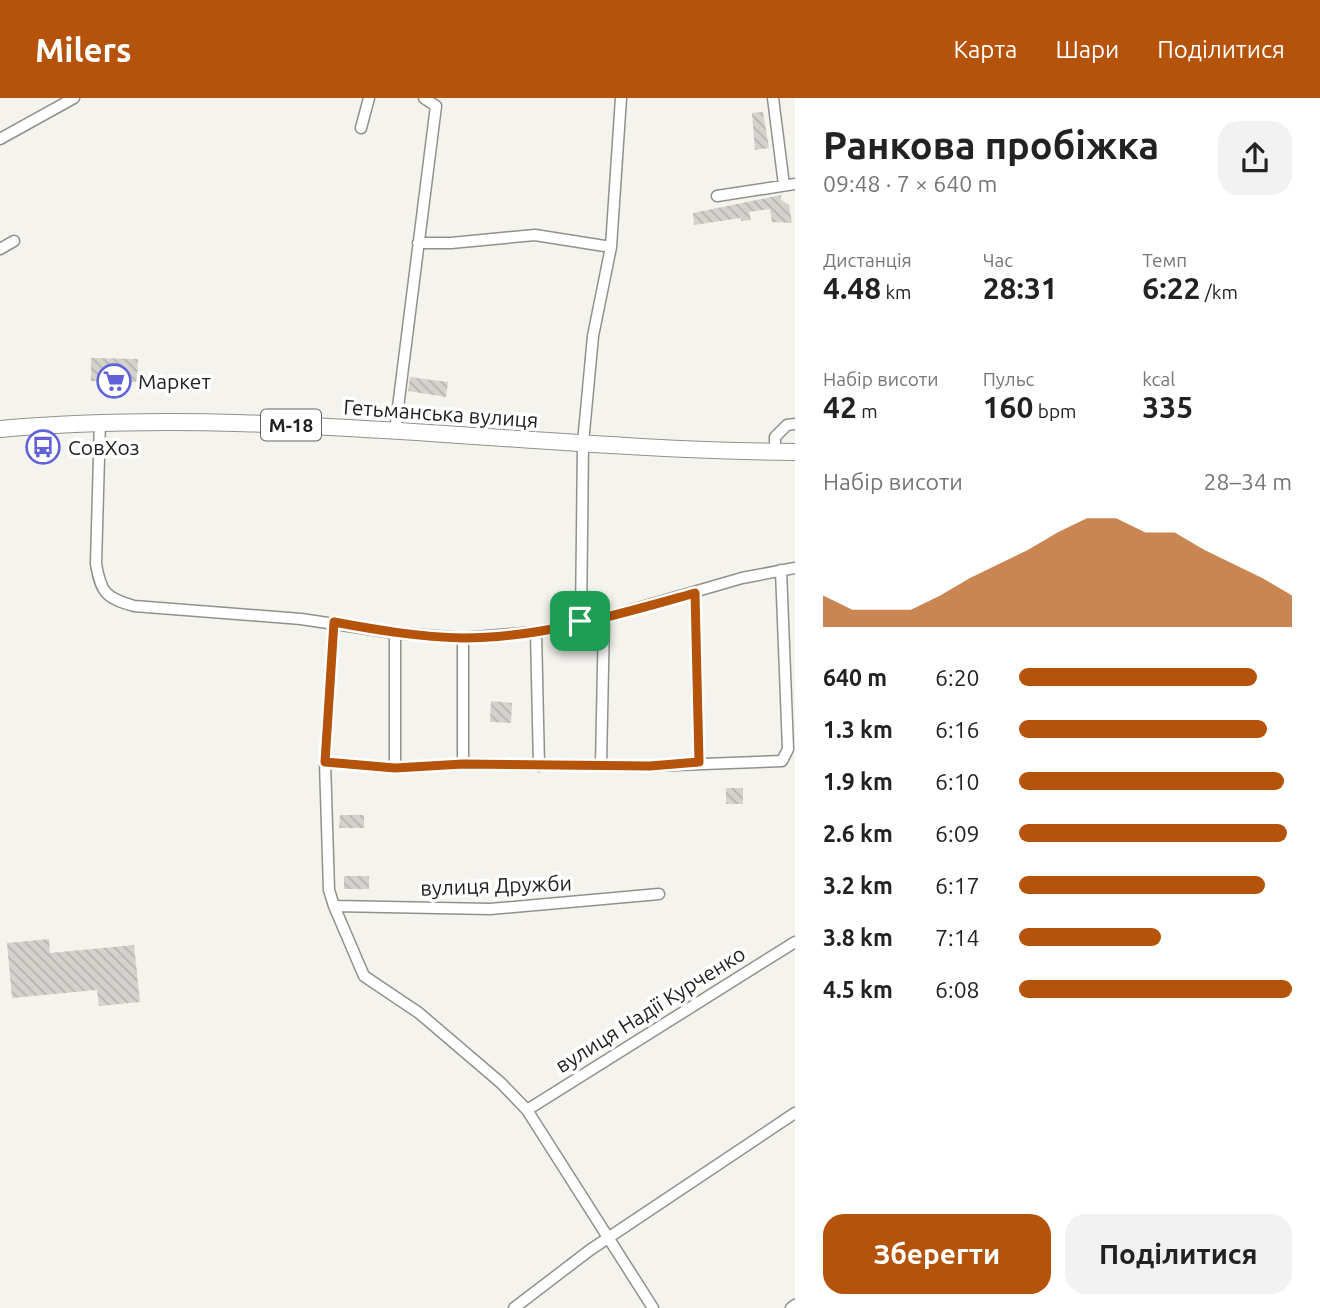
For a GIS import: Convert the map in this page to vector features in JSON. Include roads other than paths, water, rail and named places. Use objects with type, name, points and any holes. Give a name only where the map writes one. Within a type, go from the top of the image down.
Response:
[{"type":"highway","name":"Гетьманська вулиця","points":[[0,429],[100,421],[202,420],[583,443],[795,452]]},
{"type":"street","points":[[0,139],[74,98]]},
{"type":"street","points":[[361,128],[369,98]]},
{"type":"street","points":[[395,431],[436,106],[424,98]]},
{"type":"street","points":[[580,621],[579,497],[583,443],[593,336],[611,247],[621,98]]},
{"type":"street","points":[[717,196],[790,184],[773,98]]},
{"type":"street","points":[[418,243],[451,243],[535,235],[611,247]]},
{"type":"street","points":[[0,249],[14,241]]},
{"type":"street","points":[[100,421],[96,564],[100,588],[116,600],[134,606],[334,622],[394,633],[463,638],[536,632],[604,618],[781,570],[795,569]]},
{"type":"street","points":[[775,452],[775,436],[787,425],[795,424]]},
{"type":"street","points":[[325,762],[395,768],[463,764],[539,766],[782,761],[788,749],[781,570]]},
{"type":"street","points":[[695,593],[699,762]]},
{"type":"street","points":[[601,765],[604,618]]},
{"type":"street","points":[[334,622],[325,762],[329,890],[363,976],[419,1013],[501,1083],[527,1110],[653,1308]]},
{"type":"street","points":[[536,632],[539,766]]},
{"type":"street","points":[[394,633],[395,768]]},
{"type":"street","points":[[463,638],[463,764]]},
{"type":"street","name":"вулиця Дружби","points":[[334,906],[490,909],[659,894]]},
{"type":"street","name":"вулиця Надії Курченко","points":[[527,1110],[795,942]]},
{"type":"street","points":[[514,1308],[608,1239],[795,1113]]},
{"type":"place","name":"Маркет","points":[[114,381]]},
{"type":"place","name":"СовХоз","points":[[43,447]]}]
